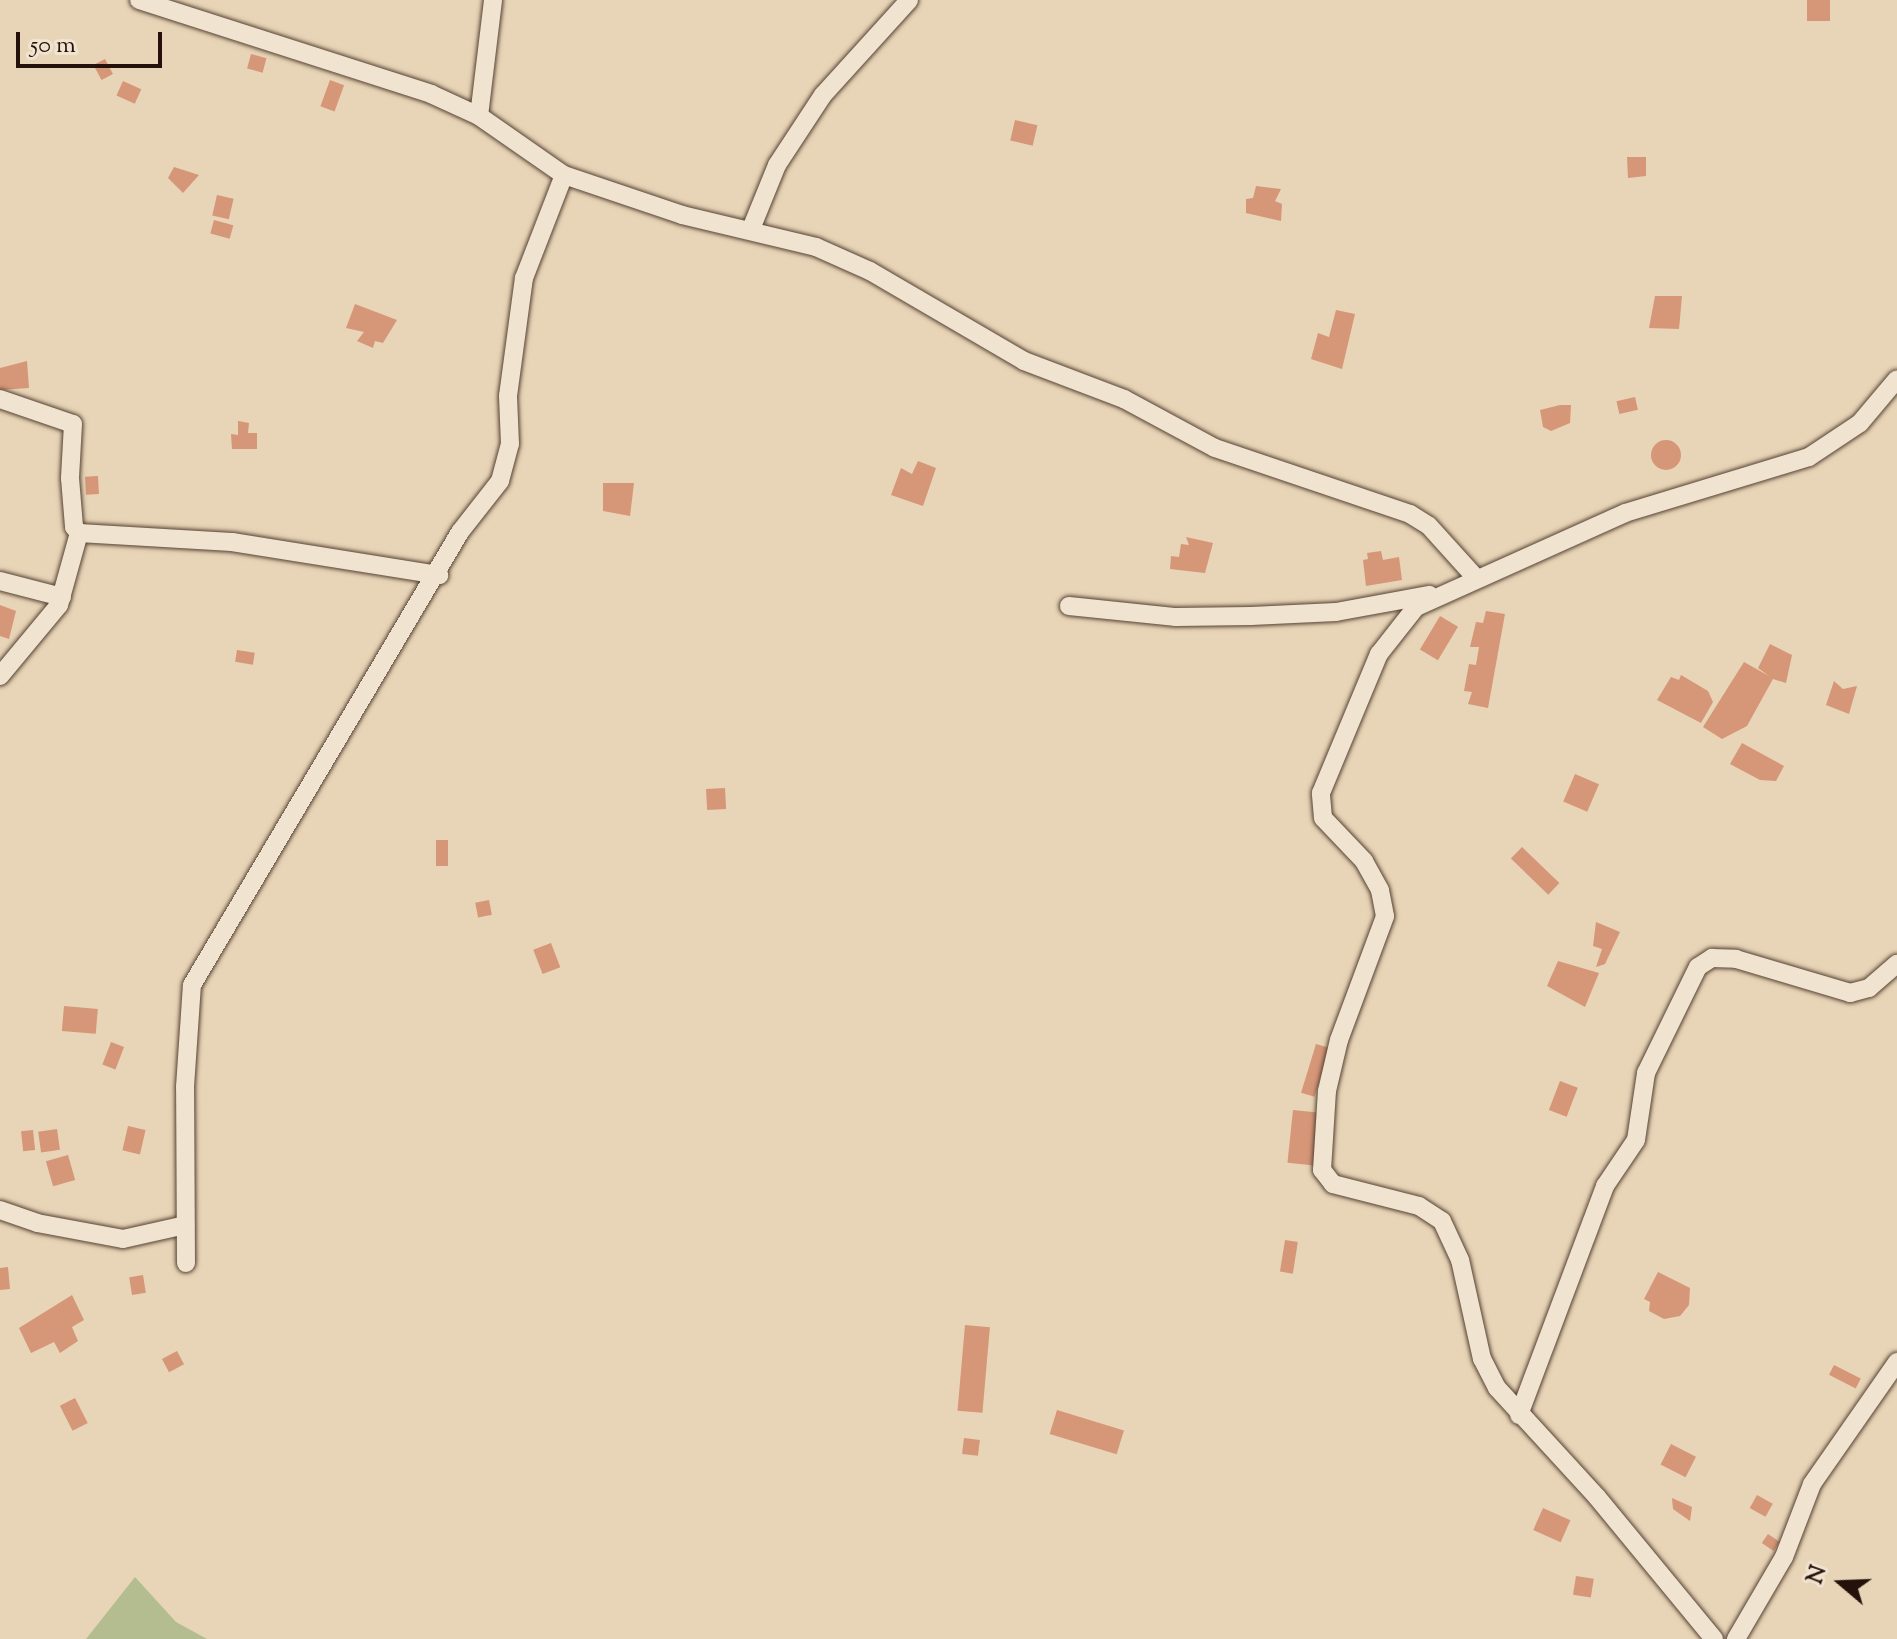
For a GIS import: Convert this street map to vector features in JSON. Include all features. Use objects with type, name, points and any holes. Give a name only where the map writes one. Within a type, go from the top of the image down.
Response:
[{"type":"street","points":[[139,0],[371,72],[479,116],[564,175],[682,215],[751,229],[816,247],[870,271],[1011,355],[1124,399],[1215,448],[1410,514],[1429,526],[1476,578]]},
{"type":"street","points":[[479,116],[493,0]]},
{"type":"street","points":[[751,229],[777,165],[823,95],[909,0]]},
{"type":"street","points":[[186,1263],[187,1023],[198,967],[439,575],[460,532],[505,469],[510,444],[508,396],[524,278],[564,175]]},
{"type":"street","points":[[1714,1639],[1597,1497],[1519,1415],[1482,1359],[1460,1260],[1442,1221],[1419,1206],[1333,1184],[1320,1161],[1339,1040],[1385,916],[1380,890],[1364,861],[1323,818],[1321,793],[1379,654],[1416,607],[1439,593],[1659,501],[1728,485],[1809,457],[1860,423],[1897,379]]},
{"type":"street","points":[[0,399],[73,424],[70,478],[74,527],[79,533],[232,542],[439,575]]},
{"type":"street","points":[[0,676],[62,597],[79,533]]},
{"type":"street","points":[[0,581],[62,597]]},
{"type":"street","points":[[1069,606],[1176,617],[1251,616],[1336,612],[1439,593]]},
{"type":"street","points":[[1519,1415],[1605,1186],[1636,1140],[1646,1073],[1698,967],[1712,958],[1736,959],[1850,993],[1869,988],[1897,964]]},
{"type":"street","points":[[0,1210],[37,1223],[123,1239],[185,1225]]},
{"type":"street","points":[[1736,1639],[1784,1557],[1812,1484],[1897,1362]]},
{"type":"green space","points":[[135,1577],[176,1622],[207,1639],[86,1639]]},
{"type":"building","points":[[1807,0],[1830,0],[1830,21],[1807,21]]},
{"type":"building","points":[[251,54],[266,58],[263,73],[247,68]]},
{"type":"building","points":[[105,59],[113,74],[102,80],[94,65]]},
{"type":"building","points":[[330,80],[344,85],[335,111],[320,106]]},
{"type":"building","points":[[123,81],[141,89],[135,104],[116,96]]},
{"type":"building","points":[[1015,120],[1037,125],[1033,146],[1010,140]]},
{"type":"building","points":[[1627,157],[1646,157],[1646,176],[1628,178]]},
{"type":"building","points":[[174,167],[199,175],[183,193],[168,178]]},
{"type":"building","points":[[1256,186],[1281,189],[1275,201],[1282,204],[1281,221],[1246,213],[1246,199],[1253,198]]},
{"type":"building","points":[[217,195],[234,199],[229,219],[212,215]]},
{"type":"building","points":[[214,220],[233,225],[230,239],[210,234]]},
{"type":"building","points":[[1655,296],[1682,296],[1679,329],[1649,328]]},
{"type":"building","points":[[355,304],[397,320],[383,343],[375,341],[373,348],[357,341],[364,332],[346,328]]},
{"type":"building","points":[[1336,310],[1355,314],[1342,369],[1311,359],[1318,333],[1329,337]]},
{"type":"building","points":[[27,361],[29,388],[0,390],[0,368]]},
{"type":"building","points":[[1635,397],[1638,410],[1619,414],[1616,401]]},
{"type":"building","points":[[1571,405],[1570,423],[1551,431],[1543,427],[1540,410]]},
{"type":"building","points":[[238,421],[249,423],[248,433],[257,433],[257,449],[232,449],[231,434],[238,435]]},
{"type":"building","points":[[1666,440],[1677,444],[1681,455],[1677,466],[1666,470],[1655,466],[1651,455],[1655,444]]},
{"type":"building","points":[[918,461],[936,468],[923,506],[891,495],[901,468],[912,474]]},
{"type":"building","points":[[98,476],[99,494],[86,495],[85,477]]},
{"type":"building","points":[[603,483],[634,483],[630,516],[603,511]]},
{"type":"building","points":[[1186,537],[1213,543],[1205,573],[1170,569],[1171,556],[1179,557],[1181,544],[1189,545]]},
{"type":"building","points":[[1381,551],[1383,560],[1399,557],[1402,580],[1366,586],[1363,560],[1368,559],[1367,553]]},
{"type":"building","points":[[0,605],[16,611],[9,639],[0,636]]},
{"type":"building","points":[[1486,611],[1505,614],[1488,708],[1468,704],[1472,692],[1464,691],[1469,664],[1476,665],[1479,647],[1470,647],[1476,622],[1483,623]]},
{"type":"building","points":[[1440,616],[1458,627],[1438,660],[1420,649]]},
{"type":"building","points":[[1770,644],[1792,655],[1786,683],[1773,679],[1747,726],[1722,739],[1703,727],[1744,662],[1769,676],[1758,668]]},
{"type":"building","points":[[237,650],[255,653],[253,665],[235,662]]},
{"type":"building","points":[[1681,675],[1708,691],[1713,702],[1701,723],[1657,700],[1671,677],[1679,680]]},
{"type":"building","points":[[1834,681],[1843,689],[1857,686],[1849,714],[1826,705]]},
{"type":"building","points":[[1742,743],[1784,766],[1776,781],[1760,780],[1730,764]]},
{"type":"building","points":[[1575,774],[1599,784],[1587,812],[1563,802]]},
{"type":"building","points":[[725,788],[726,809],[707,810],[706,789]]},
{"type":"building","points":[[436,840],[448,840],[448,866],[436,866]]},
{"type":"building","points":[[1522,847],[1559,883],[1548,895],[1511,859]]},
{"type":"building","points":[[489,900],[492,915],[478,917],[475,903]]},
{"type":"building","points":[[1596,922],[1620,932],[1605,964],[1596,967],[1602,949],[1593,946]]},
{"type":"building","points":[[551,943],[560,967],[543,974],[533,950]]},
{"type":"building","points":[[1558,961],[1599,973],[1585,1007],[1547,986]]},
{"type":"building","points":[[64,1006],[98,1009],[96,1034],[62,1031]]},
{"type":"building","points":[[111,1042],[124,1047],[115,1069],[102,1064]]},
{"type":"building","points":[[1316,1044],[1329,1048],[1314,1097],[1301,1093]]},
{"type":"building","points":[[1560,1081],[1578,1088],[1567,1117],[1549,1110]]},
{"type":"building","points":[[1293,1110],[1320,1113],[1314,1166],[1287,1163]]},
{"type":"building","points":[[128,1126],[146,1130],[140,1154],[122,1150]]},
{"type":"building","points":[[57,1129],[60,1150],[41,1152],[38,1132]]},
{"type":"building","points":[[33,1130],[35,1150],[23,1151],[21,1131]]},
{"type":"building","points":[[68,1155],[75,1180],[53,1186],[46,1161]]},
{"type":"building","points":[[1285,1240],[1298,1242],[1293,1274],[1280,1272]]},
{"type":"building","points":[[8,1267],[10,1289],[0,1290],[0,1268]]},
{"type":"building","points":[[1658,1272],[1690,1288],[1689,1305],[1680,1316],[1664,1319],[1649,1311],[1650,1302],[1644,1299]]},
{"type":"building","points":[[143,1275],[146,1293],[132,1295],[129,1277]]},
{"type":"building","points":[[72,1295],[84,1320],[72,1327],[78,1341],[60,1353],[54,1342],[31,1353],[19,1328]]},
{"type":"building","points":[[965,1325],[990,1327],[982,1413],[958,1411]]},
{"type":"building","points":[[177,1351],[184,1364],[169,1372],[162,1359]]},
{"type":"building","points":[[1834,1365],[1861,1379],[1856,1388],[1829,1375]]},
{"type":"building","points":[[75,1398],[88,1423],[73,1431],[60,1406]]},
{"type":"building","points":[[1057,1410],[1124,1430],[1117,1454],[1050,1434]]},
{"type":"building","points":[[964,1438],[980,1440],[978,1456],[962,1454]]},
{"type":"building","points":[[1671,1444],[1696,1457],[1686,1477],[1661,1464]]},
{"type":"building","points":[[1757,1495],[1773,1504],[1765,1517],[1750,1508]]},
{"type":"building","points":[[1672,1498],[1692,1507],[1690,1521],[1673,1509]]},
{"type":"building","points":[[1543,1508],[1570,1520],[1561,1542],[1533,1530]]},
{"type":"building","points":[[1768,1534],[1780,1542],[1773,1551],[1762,1543]]},
{"type":"building","points":[[1576,1576],[1594,1579],[1591,1598],[1573,1595]]}]
